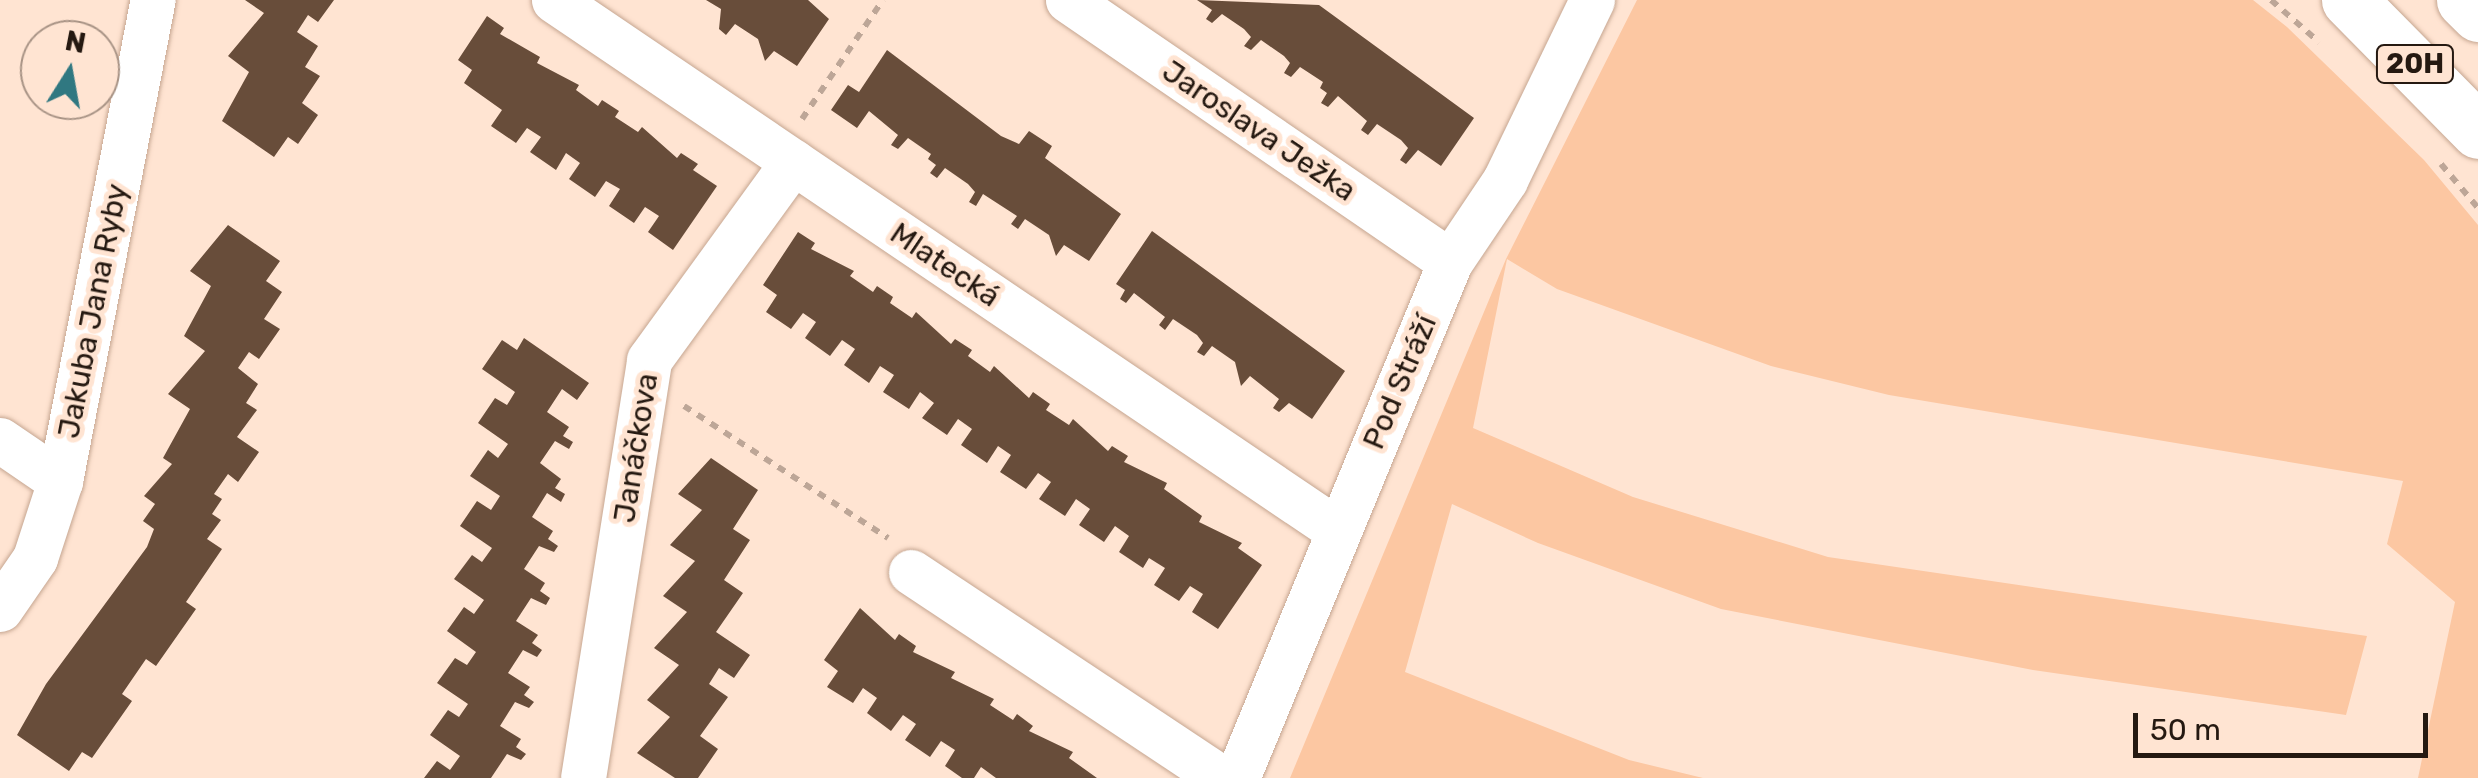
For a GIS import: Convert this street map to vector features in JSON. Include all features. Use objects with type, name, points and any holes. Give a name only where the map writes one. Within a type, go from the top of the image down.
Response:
[{"type":"main road","name":"20H","points":[[2349,0],[2478,130]]},
{"type":"main road","name":"20H","points":[[2464,0],[2478,14]]},
{"type":"street","name":"Jakuba Jana Ryby","points":[[0,609],[35,558],[60,480],[154,0]]},
{"type":"street","name":"Mlatecká","points":[[554,0],[1337,530]]},
{"type":"street","name":"Jaroslava Ježka","points":[[1068,0],[1450,262]]},
{"type":"street","name":"Pod Stráží","points":[[1237,778],[1450,262],[1505,180],[1592,0]]},
{"type":"street","name":"Janáčkova","points":[[584,778],[649,360],[793,162]]},
{"type":"street","points":[[0,440],[60,480]]},
{"type":"street","points":[[911,572],[1221,778]]},
{"type":"shaded area","points":[[1637,0],[2253,0],[2287,27],[2424,160],[2478,225],[2478,778],[2418,778],[2455,602],[2387,544],[2403,481],[1889,395],[1771,366],[1557,289],[1507,259],[1473,428],[1633,497],[1828,557],[2367,636],[2346,715],[2033,670],[1721,609],[1538,543],[1452,504],[1405,672],[1629,760],[1703,778],[1290,778],[1506,259]]},
{"type":"building","points":[[245,0],[334,0],[318,22],[308,15],[297,32],[318,46],[305,67],[320,76],[302,103],[318,115],[298,144],[288,137],[274,157],[222,121],[249,72],[228,56],[264,13]]},
{"type":"building","points":[[706,0],[808,0],[829,19],[797,66],[774,51],[765,61],[758,39],[735,24],[726,35],[719,29],[721,9]]},
{"type":"building","points":[[1197,0],[1319,5],[1474,118],[1441,166],[1418,150],[1406,164],[1400,160],[1408,148],[1401,140],[1377,124],[1368,135],[1361,130],[1367,121],[1338,96],[1328,107],[1321,103],[1327,93],[1320,88],[1323,82],[1300,67],[1291,77],[1284,73],[1290,63],[1284,56],[1261,40],[1251,50],[1244,46],[1251,37],[1244,29],[1222,14],[1212,23],[1206,19],[1212,10]]},
{"type":"building","points":[[487,16],[504,28],[500,34],[540,57],[537,63],[579,85],[576,90],[598,106],[602,100],[619,111],[615,117],[638,132],[642,127],[677,158],[681,153],[698,164],[693,170],[717,186],[673,250],[648,232],[659,216],[645,207],[634,223],[609,206],[620,189],[606,181],[595,197],[569,179],[580,163],[566,153],[556,170],[530,152],[541,137],[527,128],[516,143],[491,126],[502,110],[464,83],[472,70],[458,60]]},
{"type":"building","points":[[887,50],[1001,136],[1019,144],[1029,131],[1052,146],[1045,158],[1121,214],[1089,261],[1064,245],[1056,256],[1049,235],[1025,219],[1018,229],[1011,224],[1017,216],[983,194],[976,206],[969,202],[975,192],[968,184],[945,168],[937,178],[930,173],[936,165],[928,159],[931,154],[908,138],[898,149],[891,145],[898,135],[869,111],[857,128],[831,110],[848,85],[859,92]]},
{"type":"building","points":[[228,225],[280,261],[266,281],[282,292],[264,319],[280,329],[259,359],[249,352],[238,368],[258,384],[246,403],[257,410],[237,437],[259,452],[238,482],[228,474],[214,494],[222,499],[212,514],[221,520],[207,539],[222,549],[186,602],[196,609],[156,666],[146,659],[122,694],[132,701],[92,758],[82,752],[69,771],[17,735],[46,684],[147,547],[154,529],[143,521],[155,504],[144,496],[172,464],[163,458],[190,409],[168,394],[205,351],[184,336],[211,286],[190,271]]},
{"type":"building","points":[[1152,231],[1345,371],[1312,419],[1289,403],[1279,412],[1273,408],[1279,399],[1250,376],[1241,386],[1235,362],[1212,346],[1204,356],[1197,352],[1203,343],[1197,335],[1173,319],[1165,330],[1159,325],[1165,317],[1134,293],[1126,303],[1120,299],[1125,290],[1116,284]]},
{"type":"building","points":[[798,232],[815,243],[811,249],[854,271],[850,276],[873,292],[877,286],[893,297],[890,303],[912,318],[916,312],[951,344],[955,339],[972,350],[968,356],[990,372],[994,366],[1029,398],[1033,392],[1050,404],[1046,410],[1069,425],[1073,419],[1108,451],[1112,446],[1128,456],[1124,462],[1167,483],[1164,489],[1202,516],[1199,522],[1242,543],[1238,548],[1262,565],[1218,629],[1192,612],[1203,594],[1190,586],[1179,601],[1154,585],[1165,568],[1149,558],[1143,568],[1119,552],[1129,536],[1115,526],[1104,542],[1079,525],[1090,509],[1076,499],[1065,516],[1039,499],[1051,482],[1038,473],[1026,489],[1000,472],[1011,455],[998,446],[987,463],[961,445],[972,429],[958,419],[947,435],[922,418],[934,403],[920,392],[909,409],[883,392],[894,375],[880,366],[869,383],[844,365],[855,349],[842,340],[830,356],[805,338],[816,322],[803,313],[791,329],[766,312],[777,295],[763,285]]},
{"type":"building","points":[[524,338],[589,383],[577,400],[562,389],[547,412],[569,427],[563,436],[573,442],[569,449],[555,441],[540,463],[561,479],[555,488],[565,494],[561,502],[547,493],[532,517],[553,531],[548,539],[558,546],[554,552],[539,546],[524,569],[545,583],[540,591],[550,598],[546,605],[531,598],[516,621],[538,635],[532,643],[542,650],[537,657],[523,650],[508,673],[530,687],[524,695],[534,702],[529,708],[515,702],[500,726],[521,739],[516,747],[526,754],[521,760],[507,754],[491,778],[424,778],[437,761],[450,770],[460,756],[430,735],[448,710],[459,717],[468,704],[437,683],[455,658],[467,665],[476,652],[447,631],[464,607],[474,614],[484,600],[454,579],[472,555],[482,562],[492,548],[460,526],[477,501],[491,510],[500,496],[470,476],[488,450],[498,458],[508,444],[478,423],[495,398],[507,405],[515,392],[482,369],[502,340],[517,350]]},
{"type":"building","points":[[711,458],[758,490],[733,529],[750,540],[724,580],[743,593],[716,632],[750,655],[734,678],[719,668],[709,684],[728,697],[700,736],[718,749],[698,778],[675,778],[637,753],[670,717],[647,700],[679,665],[654,648],[687,612],[663,596],[695,561],[670,545],[702,510],[678,494]]},
{"type":"building","points":[[860,608],[895,640],[899,634],[916,646],[913,652],[955,672],[951,678],[994,699],[990,705],[1013,720],[1017,714],[1033,726],[1029,731],[1073,752],[1069,758],[1097,778],[996,778],[981,767],[974,778],[962,778],[945,766],[955,750],[941,741],[930,757],[905,740],[916,724],[903,715],[891,731],[867,713],[877,698],[863,688],[853,703],[827,687],[838,671],[824,660]]}]
